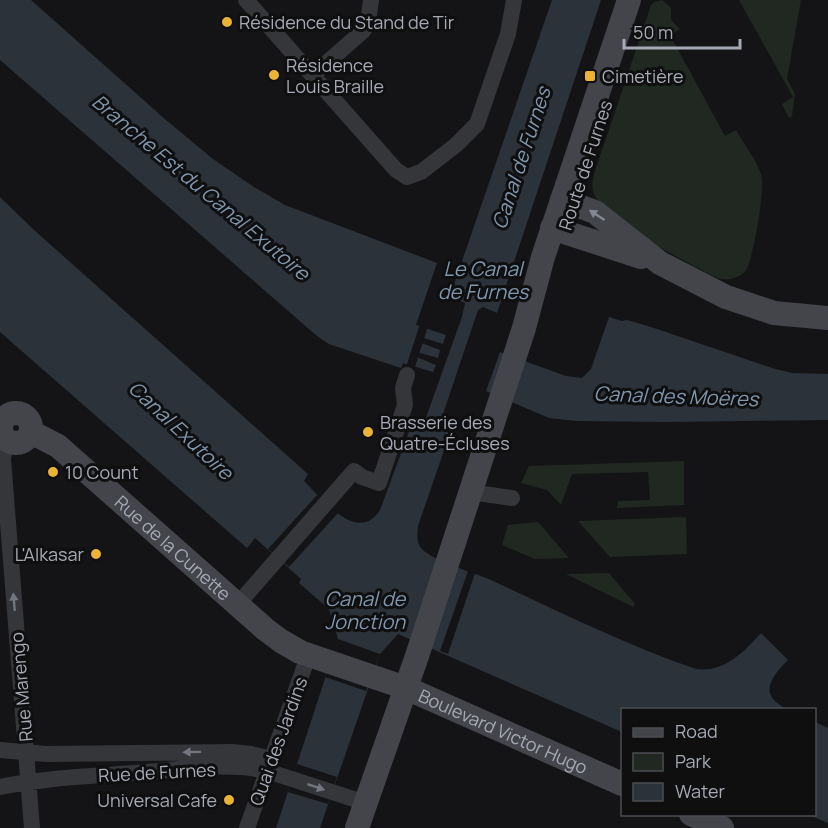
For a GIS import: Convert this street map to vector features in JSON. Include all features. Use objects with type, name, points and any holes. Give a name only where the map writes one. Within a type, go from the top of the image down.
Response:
[{"type":"main road","name":"Route de Furnes","points":[[357,828],[356,800],[395,683],[417,656],[524,328],[549,274],[558,230],[629,0]]},
{"type":"main road","name":"Route de Furnes","points":[[567,201],[639,0]]},
{"type":"main road","points":[[567,201],[601,216],[630,242],[660,263],[715,292],[746,305],[787,315],[828,318]]},
{"type":"main road","points":[[558,230],[660,263]]},
{"type":"main road","name":"Rue de la Cunette","points":[[3,424],[17,412],[25,415],[30,422],[31,432],[58,446],[281,641],[314,656],[395,683]]},
{"type":"main road","name":"Boulevard Victor Hugo","points":[[395,683],[621,784]]},
{"type":"main road","points":[[695,816],[722,828]]},
{"type":"street","points":[[246,0],[396,170],[407,177],[422,172],[456,146],[477,124],[508,34],[514,0]]},
{"type":"street","points":[[313,75],[366,27],[371,0]]},
{"type":"street","points":[[238,604],[354,471],[362,477],[379,483],[405,405],[403,388],[407,375]]},
{"type":"street","name":"Rue Marengo","points":[[3,424],[3,459],[32,828]]},
{"type":"street","points":[[470,492],[512,498]]},
{"type":"street","name":"Quai des Jardins","points":[[247,828],[269,765],[314,656]]},
{"type":"street","name":"Rue de Furnes","points":[[0,750],[46,754],[232,752],[251,754],[284,776],[356,800]]},
{"type":"street","name":"Rue de Furnes","points":[[0,787],[28,781],[195,768],[250,768],[269,765]]},
{"type":"green space","points":[[662,0],[671,8],[671,20],[680,29],[670,35],[725,136],[736,130],[761,174],[762,193],[752,252],[746,270],[733,278],[717,278],[648,240],[612,214],[599,202],[593,191],[596,168],[651,5]]},
{"type":"green space","points":[[739,0],[801,0],[787,79],[795,94],[792,116],[789,118],[782,104],[793,97]]},
{"type":"green space","points":[[684,461],[684,505],[617,508],[618,501],[650,500],[648,472],[572,474],[561,505],[547,490],[521,483],[529,466]]},
{"type":"green space","points":[[686,517],[687,554],[610,557],[578,521]]},
{"type":"green space","points":[[538,522],[569,558],[535,559],[502,545],[508,525]]},
{"type":"green space","points":[[609,573],[635,604],[633,607],[566,574]]},
{"type":"water","name":"Branche Est du Canal Exutoire","points":[[0,0],[31,0],[166,120],[213,159],[254,187],[285,205],[437,263],[416,325],[446,335],[443,344],[417,336],[416,341],[440,350],[438,358],[413,351],[412,355],[436,365],[433,372],[403,363],[401,368],[329,344],[317,336],[0,60]]},
{"type":"water","points":[[552,0],[601,0],[497,313],[483,307],[478,310],[439,426],[441,430],[450,433],[418,526],[418,543],[421,549],[439,560],[491,580],[618,638],[696,669],[716,668],[733,660],[761,633],[788,660],[776,673],[770,686],[772,698],[785,708],[621,708],[621,732],[398,634],[380,654],[320,828],[276,828],[338,639],[329,609],[299,583],[301,579],[255,538],[247,548],[0,332],[0,197],[34,230],[308,474],[304,481],[330,507],[351,521],[361,523],[371,520],[380,510],[413,421],[424,423],[465,303],[450,296]]},
{"type":"water","name":"Canal des Moëres","points":[[609,317],[651,327],[772,368],[792,373],[828,374],[828,420],[576,421],[549,418],[486,391],[500,352],[566,376],[582,378],[591,369]]},
{"type":"water","points":[[816,722],[828,728],[828,823],[811,816],[816,816]]},
{"type":"pier","points":[[420,324],[428,326],[414,370],[406,367]]},
{"type":"pier","points":[[317,495],[338,513],[289,567],[268,549]]},
{"type":"pier","points":[[468,571],[475,573],[448,654],[440,651]]},
{"type":"pier","points":[[338,639],[380,654],[366,691],[325,677]]},
{"type":"pier","points":[[297,764],[337,777],[328,804],[288,792]]},
{"type":"place","name":"Résidence du Stand de Tir","points":[[227,22]]},
{"type":"place","name":"Résidence Louis Braille","points":[[274,75]]},
{"type":"place","name":"Cimetière","points":[[590,76]]},
{"type":"place","name":"Brasserie des Quatre-Écluses","points":[[368,432]]},
{"type":"place","name":"10 Count","points":[[53,472]]},
{"type":"place","name":"L'Alkasar","points":[[96,554]]},
{"type":"place","name":"Universal Cafe","points":[[229,800]]},
{"type":"water label","name":"Canal de Furnes","points":[[521,158]]},
{"type":"water label","name":"Le Canal de Furnes","points":[[483,280]]},
{"type":"water label","name":"Canal Exutoire","points":[[181,430]]},
{"type":"water label","name":"Canal de Jonction","points":[[365,610]]}]
